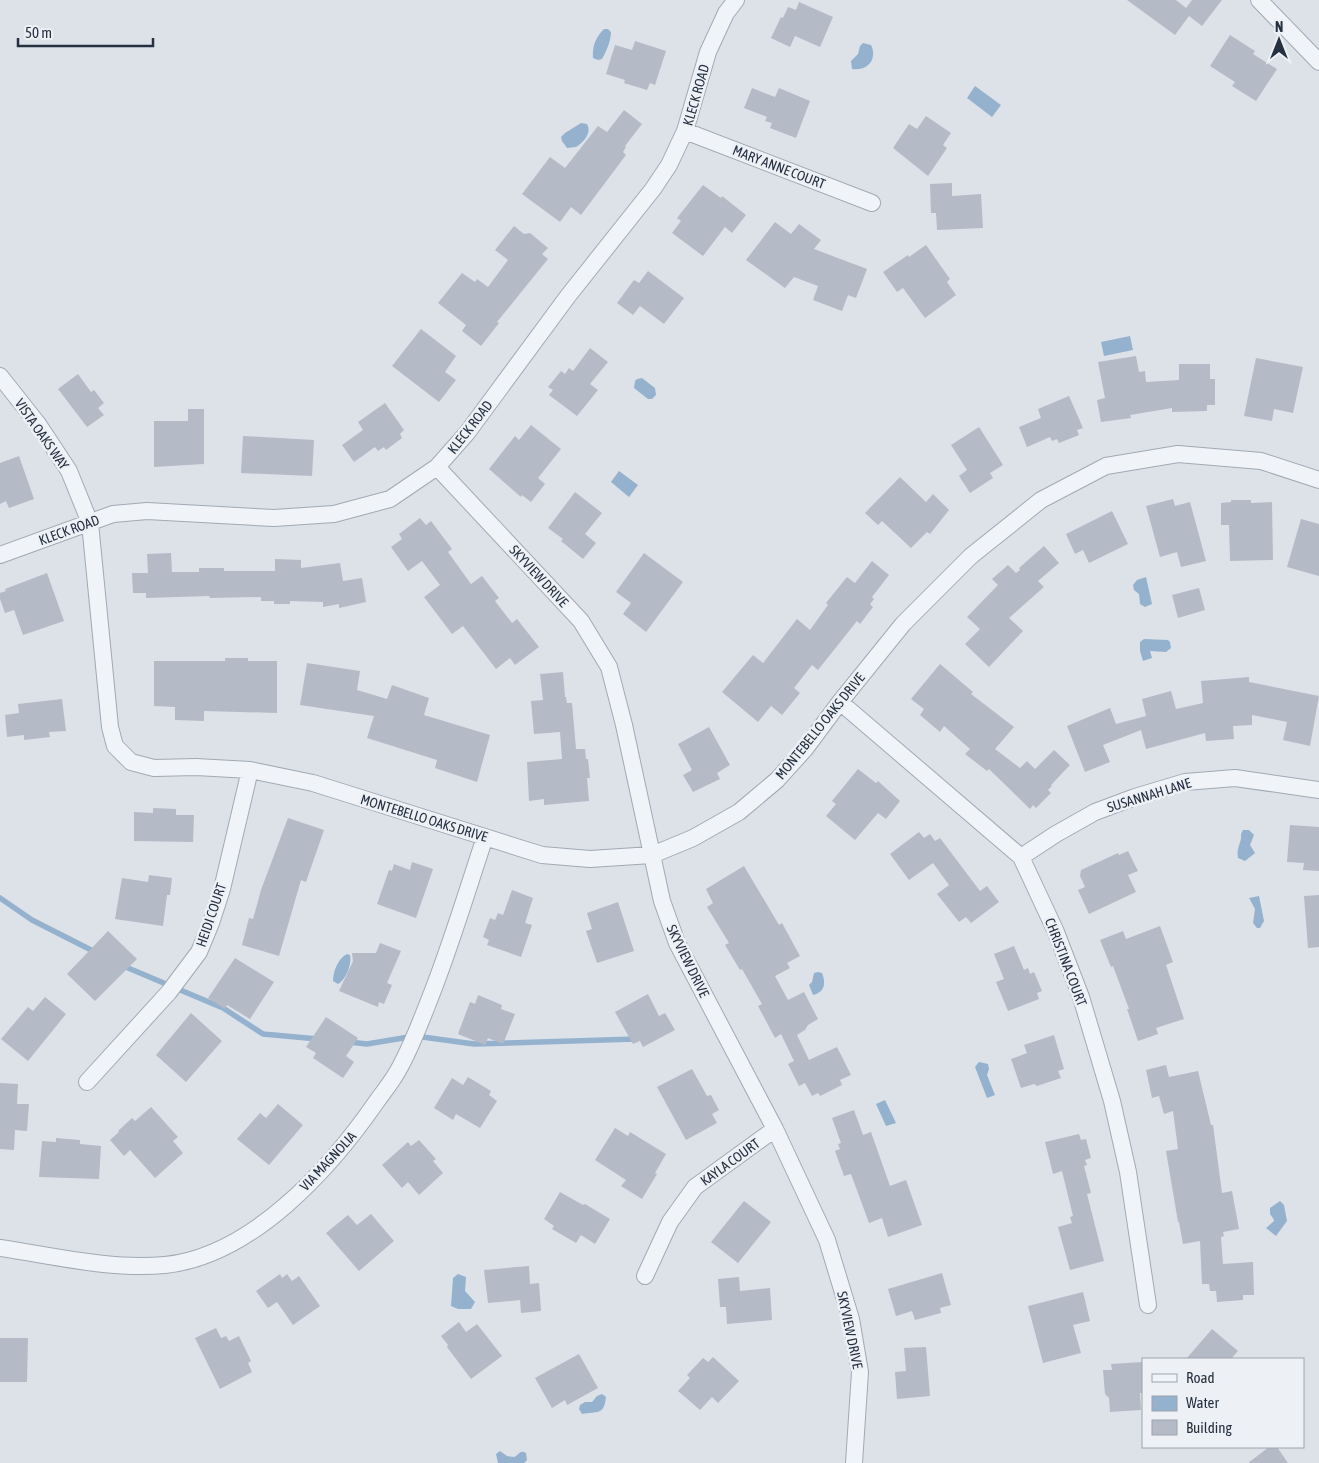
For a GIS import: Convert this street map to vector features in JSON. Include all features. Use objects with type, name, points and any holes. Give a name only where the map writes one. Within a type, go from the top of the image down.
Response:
[{"type":"street","name":"KLECK ROAD","points":[[0,555],[113,514],[147,511],[274,518],[334,514],[390,499],[437,467],[467,433],[568,296],[670,165],[685,131],[708,52],[726,13],[736,0]]},
{"type":"street","points":[[1259,0],[1319,62]]},
{"type":"street","name":"MARY ANNE COURT","points":[[685,131],[872,203]]},
{"type":"street","name":"VISTA OAKS WAY","points":[[0,376],[38,424],[70,471],[90,523]]},
{"type":"street","name":"MONTEBELLO OAKS DRIVE","points":[[90,523],[110,727],[115,746],[130,762],[154,768],[196,767],[250,770],[314,783],[542,855],[590,859],[652,855],[693,838],[739,812],[782,774],[805,750],[840,702],[903,624],[970,556],[1041,500],[1106,466],[1178,454],[1261,461],[1319,480]]},
{"type":"street","name":"SKYVIEW DRIVE","points":[[437,467],[581,621],[609,668],[624,725],[662,902],[677,943],[775,1129],[827,1240],[851,1319],[860,1372],[854,1463]]},
{"type":"street","name":"CHRISTINA COURT","points":[[840,702],[1021,857],[1056,932],[1081,997],[1112,1101],[1128,1172],[1148,1304]]},
{"type":"street","name":"HEIDI COURT","points":[[87,1082],[168,992],[199,952],[222,889],[250,770]]},
{"type":"street","name":"SUSANNAH LANE","points":[[1021,857],[1095,812],[1135,797],[1185,782],[1235,778],[1319,790]]},
{"type":"street","name":"VIA MAGNOLIA","points":[[0,1248],[119,1266],[165,1265],[201,1257],[241,1238],[274,1216],[320,1172],[358,1129],[400,1068],[443,965],[485,837]]},
{"type":"street","name":"KAYLA COURT","points":[[645,1276],[670,1222],[695,1187],[775,1129]]},
{"type":"water","points":[[604,29],[608,29],[611,32],[610,39],[602,59],[598,60],[593,58],[593,50],[599,35]]},
{"type":"water","points":[[863,43],[871,45],[873,50],[872,60],[862,68],[852,69],[851,61],[858,54]]},
{"type":"water","points":[[975,86],[1001,105],[992,117],[967,98]]},
{"type":"water","points":[[581,123],[587,124],[588,134],[582,143],[576,147],[567,148],[561,137]]},
{"type":"water","points":[[1130,336],[1133,350],[1104,356],[1101,342]]},
{"type":"water","points":[[642,378],[655,388],[656,395],[652,399],[648,399],[634,388],[635,381]]},
{"type":"water","points":[[619,471],[638,485],[629,497],[611,482]]},
{"type":"water","points":[[1146,577],[1152,604],[1145,607],[1140,604],[1139,594],[1134,590],[1133,585],[1137,580]]},
{"type":"water","points":[[1144,639],[1168,640],[1171,648],[1166,652],[1150,651],[1152,658],[1143,661],[1140,642]]},
{"type":"water","points":[[1243,830],[1249,830],[1254,835],[1250,845],[1255,853],[1245,861],[1238,858],[1238,848]]},
{"type":"water","points":[[1259,896],[1264,921],[1260,928],[1257,928],[1253,923],[1255,909],[1249,898]]},
{"type":"water","points":[[347,954],[350,955],[349,967],[344,979],[338,984],[333,981],[335,970],[341,959]]},
{"type":"water","points":[[814,973],[822,973],[824,987],[820,992],[813,995],[809,985],[812,982]]},
{"type":"water","points":[[979,1062],[988,1064],[987,1075],[995,1095],[987,1098],[975,1067]]},
{"type":"water","points":[[885,1100],[896,1123],[886,1126],[876,1104]]},
{"type":"water","points":[[1280,1201],[1284,1205],[1287,1221],[1276,1236],[1266,1228],[1274,1221],[1270,1214],[1270,1208]]},
{"type":"water","points":[[458,1274],[466,1277],[465,1291],[475,1302],[471,1309],[458,1309],[451,1306],[453,1278]]},
{"type":"water","points":[[602,1394],[606,1397],[605,1403],[599,1412],[582,1414],[579,1409],[580,1405],[585,1402],[592,1402],[597,1396]]},
{"type":"water","points":[[500,1451],[507,1456],[514,1457],[524,1452],[526,1453],[527,1460],[524,1463],[498,1463],[496,1454]]},
{"type":"building","points":[[1127,0],[1176,0],[1186,8],[1192,0],[1222,0],[1202,26],[1189,16],[1175,35]]},
{"type":"building","points":[[799,2],[833,17],[820,47],[795,36],[790,47],[771,38],[788,7],[796,10]]},
{"type":"building","points":[[1230,35],[1255,51],[1253,54],[1277,69],[1256,101],[1232,86],[1235,82],[1210,66]]},
{"type":"building","points":[[635,41],[666,51],[655,85],[650,83],[647,90],[624,83],[625,80],[606,74],[615,45],[632,50]]},
{"type":"building","points":[[752,88],[775,97],[779,88],[810,101],[796,138],[770,128],[772,123],[765,121],[767,117],[744,108]]},
{"type":"building","points":[[624,110],[642,124],[625,146],[623,152],[626,155],[581,215],[571,207],[560,222],[522,194],[550,157],[565,168],[598,126],[607,132]]},
{"type":"building","points":[[926,116],[951,133],[943,145],[947,148],[928,176],[893,148],[909,124],[917,129]]},
{"type":"building","points":[[952,183],[952,196],[981,194],[983,228],[937,230],[936,213],[931,213],[930,184]]},
{"type":"building","points":[[703,185],[721,198],[722,196],[746,215],[732,233],[725,227],[703,256],[672,233],[681,221],[677,218]]},
{"type":"building","points":[[775,222],[791,234],[799,224],[821,240],[814,249],[867,269],[856,298],[848,295],[842,311],[813,300],[818,286],[794,277],[785,288],[746,260]]},
{"type":"building","points":[[514,226],[524,234],[530,233],[548,248],[542,254],[548,259],[497,322],[499,323],[481,346],[462,331],[466,325],[438,303],[462,273],[475,282],[477,279],[488,287],[508,260],[495,250]]},
{"type":"building","points":[[926,245],[950,279],[947,282],[956,295],[925,318],[903,288],[897,292],[883,272]]},
{"type":"building","points":[[648,271],[684,298],[664,324],[640,306],[633,315],[617,303],[634,280],[639,283]]},
{"type":"building","points":[[421,329],[456,356],[445,372],[456,380],[439,402],[392,366]]},
{"type":"building","points":[[590,348],[608,362],[590,384],[598,390],[577,416],[549,395],[553,390],[548,387],[561,371],[565,374],[569,368],[573,371]]},
{"type":"building","points":[[1136,356],[1139,372],[1145,371],[1146,382],[1179,380],[1179,364],[1210,364],[1210,379],[1215,379],[1215,405],[1207,405],[1207,411],[1172,412],[1172,408],[1130,415],[1131,418],[1101,422],[1097,400],[1105,398],[1098,362]]},
{"type":"building","points":[[1256,358],[1303,367],[1293,413],[1274,409],[1272,421],[1244,416]]},
{"type":"building","points":[[78,374],[91,392],[94,390],[104,403],[98,408],[104,415],[87,427],[58,389]]},
{"type":"building","points":[[1069,396],[1083,428],[1077,430],[1079,435],[1059,443],[1057,439],[1052,441],[1050,437],[1027,447],[1019,427],[1041,418],[1038,409]]},
{"type":"building","points":[[385,403],[404,430],[400,434],[402,438],[386,450],[384,447],[378,451],[375,447],[354,462],[342,445],[363,430],[358,422]]},
{"type":"building","points":[[188,409],[204,409],[204,464],[154,467],[154,421],[188,421]]},
{"type":"building","points":[[531,425],[561,449],[538,478],[545,484],[531,502],[522,495],[521,497],[489,469],[515,436],[519,440]]},
{"type":"building","points":[[979,427],[1003,465],[990,473],[993,478],[970,493],[959,476],[967,470],[951,445]]},
{"type":"building","points":[[243,436],[314,440],[312,476],[241,473]]},
{"type":"building","points":[[19,456],[34,499],[9,508],[6,501],[0,504],[0,463]]},
{"type":"building","points":[[900,477],[926,502],[933,494],[949,510],[930,534],[927,532],[911,548],[882,521],[878,525],[865,513]]},
{"type":"building","points":[[575,492],[602,513],[585,534],[596,543],[583,559],[561,541],[563,539],[548,528]]},
{"type":"building","points":[[1173,499],[1175,506],[1190,502],[1206,561],[1181,567],[1177,552],[1160,557],[1146,506]]},
{"type":"building","points":[[1231,500],[1251,500],[1251,503],[1272,502],[1273,560],[1230,561],[1229,525],[1221,525],[1221,503],[1231,502]]},
{"type":"building","points":[[1112,511],[1128,544],[1089,563],[1083,550],[1075,554],[1066,534]]},
{"type":"building","points":[[420,518],[426,525],[431,521],[452,549],[448,552],[471,584],[482,576],[499,598],[495,601],[512,623],[517,619],[539,647],[515,665],[510,658],[496,669],[463,626],[452,634],[424,597],[440,585],[422,561],[408,571],[391,547],[402,539],[399,534]]},
{"type":"building","points":[[1301,519],[1319,524],[1319,576],[1287,567]]},
{"type":"building","points":[[1044,546],[1059,563],[1038,581],[1044,587],[1009,618],[1023,631],[989,667],[965,644],[980,629],[967,617],[998,585],[992,579],[1008,565],[1016,573],[1020,570],[1019,568]]},
{"type":"building","points":[[171,553],[172,572],[199,572],[199,568],[224,568],[224,571],[275,571],[275,559],[301,560],[301,568],[340,563],[343,581],[362,578],[366,602],[339,608],[339,604],[323,607],[323,602],[290,601],[290,604],[274,604],[274,601],[261,601],[261,597],[146,598],[146,593],[133,593],[132,573],[148,573],[147,554]]},
{"type":"building","points":[[644,553],[683,582],[646,632],[623,614],[631,603],[616,592]]},
{"type":"building","points":[[872,561],[889,575],[872,597],[874,599],[870,604],[873,607],[860,624],[857,621],[818,670],[812,665],[794,688],[800,693],[782,715],[771,706],[758,722],[722,692],[753,655],[763,663],[797,619],[810,630],[828,605],[826,603],[847,577],[855,583]]},
{"type":"building","points":[[47,573],[64,621],[23,635],[14,610],[5,613],[0,593],[6,591],[5,589]]},
{"type":"building","points":[[1199,588],[1205,610],[1178,618],[1172,595]]},
{"type":"building","points":[[225,658],[248,658],[248,661],[277,661],[277,713],[204,711],[204,721],[175,720],[175,707],[154,706],[154,661],[225,661]]},
{"type":"building","points":[[307,663],[360,671],[357,690],[387,699],[392,685],[429,698],[424,715],[490,735],[477,782],[435,768],[437,760],[367,738],[374,716],[300,705]]},
{"type":"building","points":[[940,664],[973,692],[971,694],[1014,727],[995,749],[1020,768],[1027,761],[1035,769],[1054,750],[1070,765],[1051,785],[1048,790],[1051,793],[1036,808],[1033,805],[1030,809],[989,769],[987,771],[965,754],[970,749],[944,726],[940,732],[920,715],[924,709],[911,699]]},
{"type":"building","points":[[563,672],[565,697],[567,703],[572,703],[576,749],[585,749],[586,759],[588,759],[590,778],[587,778],[589,801],[544,805],[544,799],[529,801],[527,762],[562,759],[560,732],[534,734],[531,701],[543,700],[540,674]]},
{"type":"building","points":[[1249,677],[1249,682],[1319,696],[1310,746],[1283,740],[1287,722],[1252,715],[1252,725],[1233,726],[1234,739],[1206,741],[1205,733],[1146,749],[1141,730],[1103,745],[1110,762],[1085,772],[1067,726],[1110,708],[1116,724],[1146,716],[1142,699],[1171,691],[1176,709],[1203,703],[1201,681]]},
{"type":"building","points":[[62,699],[66,731],[49,732],[50,737],[24,740],[24,735],[7,737],[5,715],[19,713],[18,704]]},
{"type":"building","points":[[709,727],[730,765],[717,773],[720,779],[693,792],[683,775],[692,770],[678,744]]},
{"type":"building","points":[[858,769],[876,783],[878,781],[900,801],[886,819],[878,813],[855,840],[826,816],[836,804],[832,801]]},
{"type":"building","points":[[153,808],[176,809],[176,815],[194,815],[193,842],[134,841],[134,812],[153,813]]},
{"type":"building","points":[[288,818],[324,830],[306,882],[301,880],[279,956],[242,945],[249,918],[253,919],[261,890]]},
{"type":"building","points":[[1290,825],[1319,827],[1319,871],[1303,870],[1304,863],[1287,862]]},
{"type":"building","points":[[919,832],[924,838],[930,834],[935,841],[940,838],[980,891],[987,886],[999,902],[971,923],[966,917],[959,922],[937,894],[949,885],[933,863],[909,880],[890,854]]},
{"type":"building","points":[[1128,851],[1138,871],[1128,875],[1136,892],[1089,914],[1078,890],[1085,887],[1080,876],[1081,870],[1118,853],[1119,855]]},
{"type":"building","points":[[412,862],[433,869],[416,918],[377,904],[389,870],[392,871],[394,864],[410,870]]},
{"type":"building","points":[[744,866],[779,925],[782,923],[800,956],[787,963],[790,968],[775,976],[788,1000],[804,992],[818,1019],[797,1035],[809,1060],[837,1047],[851,1075],[840,1080],[842,1085],[820,1096],[818,1093],[812,1096],[805,1083],[799,1086],[788,1064],[794,1061],[781,1034],[775,1038],[758,1006],[762,1004],[742,969],[740,970],[725,945],[729,943],[707,907],[713,903],[706,889]]},
{"type":"building","points":[[149,875],[172,878],[170,895],[167,895],[163,926],[115,919],[122,878],[148,882]]},
{"type":"building","points":[[512,890],[533,898],[525,923],[532,925],[521,957],[487,945],[489,940],[483,937],[490,918],[495,920],[498,913],[503,915]]},
{"type":"building","points":[[1319,895],[1319,947],[1308,948],[1304,896]]},
{"type":"building","points":[[618,902],[634,951],[597,963],[586,931],[592,929],[587,913]]},
{"type":"building","points":[[1160,926],[1173,962],[1166,965],[1184,1019],[1156,1028],[1158,1034],[1138,1041],[1127,1009],[1129,1009],[1113,966],[1111,967],[1100,940],[1123,931],[1126,939]]},
{"type":"building","points":[[108,931],[137,959],[95,1001],[67,974]]},
{"type":"building","points":[[380,943],[401,951],[387,983],[392,985],[384,1004],[379,1002],[378,1007],[339,991],[353,961],[352,953],[376,953]]},
{"type":"building","points":[[1014,946],[1024,970],[1028,968],[1030,974],[1034,972],[1042,991],[1037,993],[1039,999],[1008,1011],[996,982],[1004,979],[994,954]]},
{"type":"building","points":[[235,958],[274,982],[250,1019],[227,1005],[225,1009],[208,998]]},
{"type":"building","points":[[648,994],[659,1016],[665,1013],[675,1030],[643,1047],[640,1041],[633,1044],[615,1012]]},
{"type":"building","points":[[478,995],[502,1005],[501,1009],[515,1014],[503,1044],[488,1038],[485,1045],[458,1034],[470,1002],[475,1004]]},
{"type":"building","points":[[45,997],[66,1014],[28,1061],[1,1039],[28,1007],[33,1011]]},
{"type":"building","points":[[191,1013],[222,1041],[186,1082],[156,1055]]},
{"type":"building","points":[[326,1017],[358,1038],[346,1056],[354,1062],[343,1078],[313,1058],[316,1053],[306,1047]]},
{"type":"building","points":[[1054,1035],[1064,1069],[1058,1071],[1061,1078],[1037,1086],[1034,1084],[1021,1088],[1011,1059],[1027,1053],[1024,1045]]},
{"type":"building","points":[[1166,1065],[1169,1077],[1198,1071],[1211,1125],[1213,1125],[1222,1193],[1232,1191],[1239,1229],[1223,1232],[1224,1236],[1221,1237],[1223,1264],[1253,1262],[1254,1295],[1243,1295],[1243,1300],[1217,1302],[1216,1291],[1210,1291],[1209,1284],[1202,1284],[1200,1241],[1183,1244],[1166,1151],[1178,1149],[1173,1111],[1164,1114],[1159,1096],[1152,1098],[1146,1070]]},
{"type":"building","points":[[692,1069],[707,1096],[711,1095],[719,1110],[712,1114],[717,1123],[686,1140],[657,1087]]},
{"type":"building","points":[[468,1077],[491,1091],[489,1095],[497,1101],[480,1128],[456,1114],[453,1120],[434,1108],[452,1078],[463,1085]]},
{"type":"building","points":[[0,1083],[18,1084],[17,1104],[29,1104],[27,1131],[15,1130],[14,1150],[0,1149]]},
{"type":"building","points":[[278,1104],[303,1125],[269,1165],[237,1139],[260,1113],[266,1118]]},
{"type":"building","points":[[151,1107],[178,1137],[173,1141],[183,1153],[155,1178],[130,1150],[124,1156],[110,1140],[132,1118],[135,1121]]},
{"type":"building","points":[[854,1110],[863,1135],[871,1132],[890,1186],[906,1180],[922,1225],[888,1237],[882,1218],[869,1223],[851,1174],[844,1176],[835,1151],[840,1149],[838,1144],[841,1143],[832,1118]]},
{"type":"building","points":[[615,1128],[628,1136],[630,1132],[666,1154],[642,1199],[621,1186],[626,1180],[595,1160]]},
{"type":"building","points":[[1079,1134],[1081,1140],[1086,1139],[1091,1158],[1085,1160],[1087,1165],[1084,1166],[1091,1193],[1087,1194],[1104,1261],[1070,1270],[1058,1227],[1072,1223],[1070,1217],[1073,1216],[1062,1171],[1053,1174],[1045,1142]]},
{"type":"building","points":[[56,1138],[80,1140],[80,1144],[101,1146],[99,1179],[39,1177],[42,1141],[56,1142]]},
{"type":"building","points":[[419,1140],[436,1159],[433,1161],[443,1173],[419,1195],[408,1182],[402,1188],[382,1165],[408,1142],[411,1146]]},
{"type":"building","points":[[560,1192],[610,1219],[595,1244],[581,1235],[576,1243],[552,1229],[554,1226],[544,1219]]},
{"type":"building","points":[[744,1201],[771,1222],[738,1263],[711,1242]]},
{"type":"building","points":[[371,1214],[394,1241],[359,1271],[326,1233],[348,1215],[357,1225]]},
{"type":"building","points":[[529,1266],[530,1284],[539,1283],[541,1311],[521,1313],[520,1300],[488,1303],[484,1270]]},
{"type":"building","points":[[942,1273],[951,1305],[940,1308],[941,1313],[915,1320],[912,1311],[896,1316],[888,1289]]},
{"type":"building","points":[[280,1274],[282,1278],[287,1274],[292,1281],[299,1276],[320,1306],[293,1325],[277,1302],[268,1308],[256,1291]]},
{"type":"building","points":[[739,1277],[740,1291],[770,1288],[772,1320],[727,1324],[726,1307],[720,1307],[718,1279]]},
{"type":"building","points":[[1083,1292],[1090,1321],[1073,1325],[1081,1353],[1043,1363],[1028,1306]]},
{"type":"building","points":[[459,1322],[466,1332],[477,1324],[502,1356],[471,1379],[441,1336]]},
{"type":"building","points":[[216,1328],[221,1338],[226,1336],[229,1341],[239,1336],[251,1361],[248,1363],[252,1372],[220,1389],[195,1338]]},
{"type":"building","points":[[1212,1329],[1238,1351],[1232,1358],[1187,1358]]},
{"type":"building","points":[[0,1338],[28,1338],[27,1382],[0,1382]]},
{"type":"building","points":[[926,1347],[930,1396],[897,1399],[895,1372],[906,1371],[904,1348]]},
{"type":"building","points":[[579,1354],[598,1388],[567,1405],[565,1400],[552,1408],[535,1378]]},
{"type":"building","points":[[713,1357],[739,1381],[718,1403],[712,1397],[700,1410],[678,1391],[690,1378],[687,1375],[703,1358],[708,1362]]},
{"type":"building","points":[[1142,1362],[1141,1410],[1110,1412],[1109,1398],[1105,1394],[1103,1370],[1112,1370],[1111,1364]]},
{"type":"building","points":[[1268,1448],[1278,1448],[1288,1463],[1248,1463]]},
{"type":"waterway","points":[[0,898],[32,920],[97,953]]},
{"type":"waterway","points":[[121,965],[223,1008],[263,1034],[318,1039]]},
{"type":"waterway","points":[[349,1042],[367,1044],[415,1036],[474,1044],[636,1039]]}]
